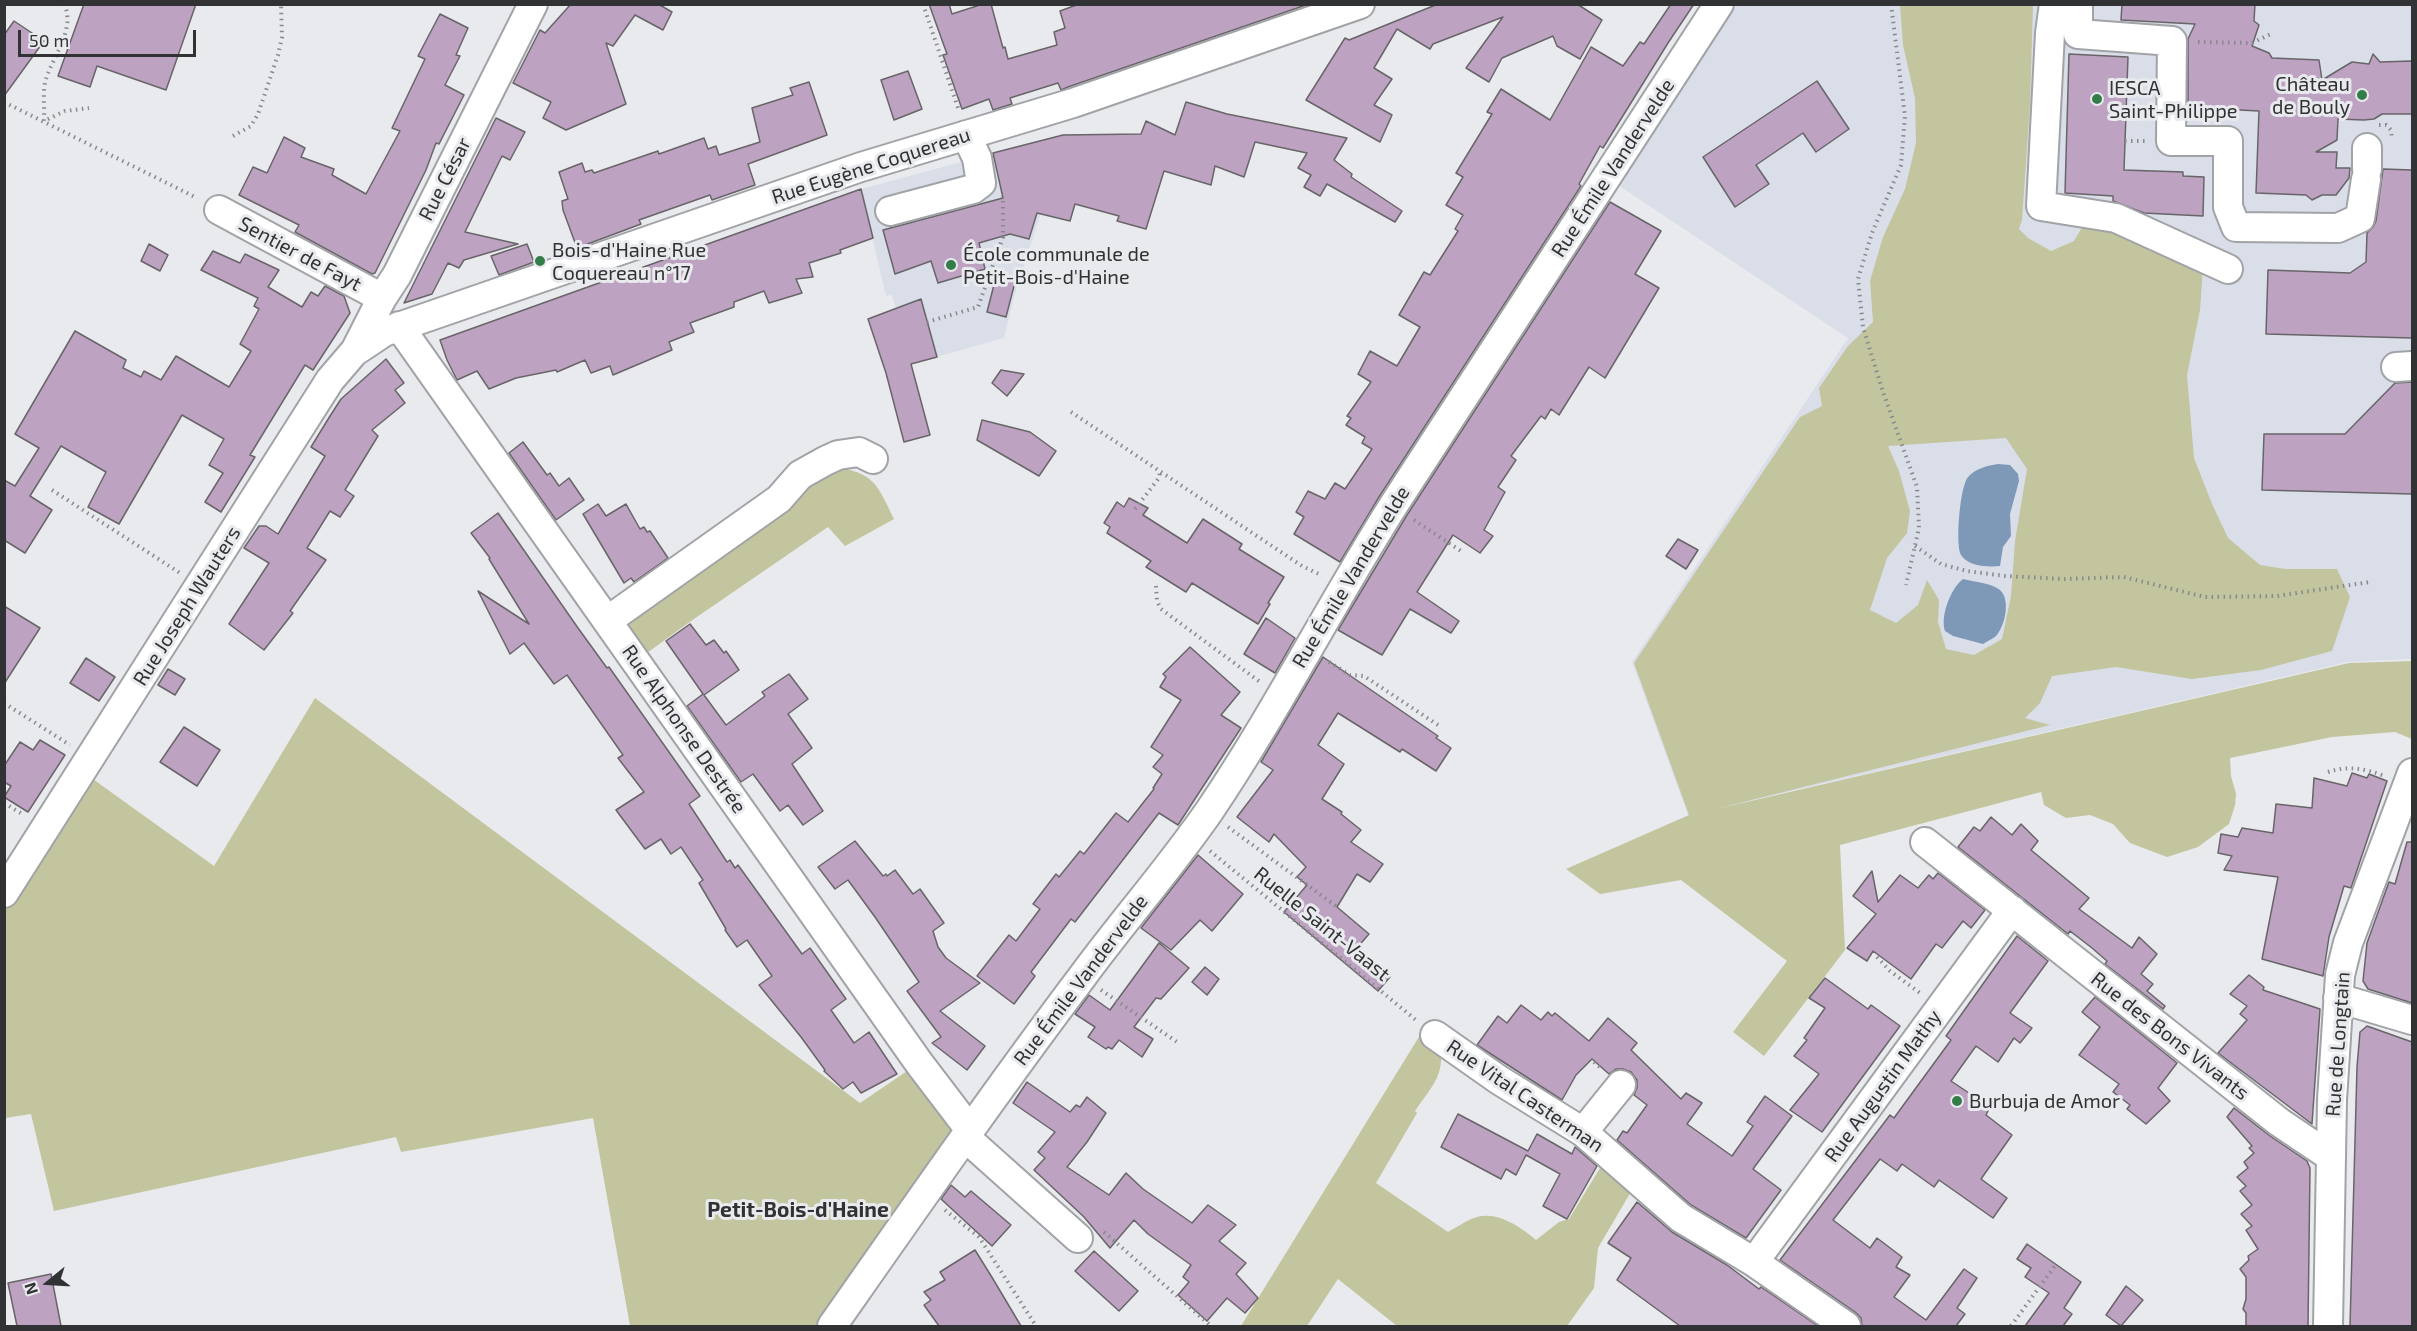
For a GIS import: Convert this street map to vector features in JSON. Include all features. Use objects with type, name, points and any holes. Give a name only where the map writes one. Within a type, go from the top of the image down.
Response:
[{"type":"street","name":"Rue César","points":[[354,352],[382,298],[397,275],[533,4]]},
{"type":"street","name":"Rue Eugène Coquereau","points":[[391,329],[861,167],[1073,103],[1360,4]]},
{"type":"street","name":"Rue Émile Vandervelde","points":[[832,1326],[924,1194],[1082,977],[1199,824],[1280,696],[1345,583],[1393,506],[1719,4]]},
{"type":"street","points":[[2054,4],[2050,33],[2041,206],[2116,218],[2229,269]]},
{"type":"street","points":[[2078,4],[2078,34],[2172,41],[2171,141],[2228,141],[2228,207],[2236,227],[2338,228],[2360,218],[2367,165]]},
{"type":"street","points":[[890,211],[973,189],[981,183],[977,158],[966,135]]},
{"type":"street","name":"Sentier de Fayt","points":[[219,210],[382,298]]},
{"type":"street","name":"Rue Joseph Wauters","points":[[4,892],[91,759],[330,380],[354,352],[391,329]]},
{"type":"street","name":"Rue Alphonse Destrée","points":[[391,329],[608,621],[968,1134]]},
{"type":"street","points":[[608,621],[779,499],[800,475],[816,465],[847,453],[859,452],[873,459]]},
{"type":"street","name":"Rue de Longtain","points":[[2328,1326],[2331,1157],[2338,998],[2348,943],[2411,778]]},
{"type":"street","name":"Rue des Bons Vivants","points":[[1925,842],[2279,1122],[2331,1157]]},
{"type":"street","name":"Rue Augustin Mathy","points":[[1754,1262],[2012,910]]},
{"type":"street","points":[[2338,998],[2412,1020]]},
{"type":"street","name":"Rue Vital Casterman","points":[[1435,1035],[1499,1080],[1583,1132],[1681,1218],[1754,1262],[1846,1326]]},
{"type":"street","points":[[1583,1132],[1621,1085]]},
{"type":"street","points":[[968,1134],[1087,1239]]},
{"type":"path","points":[[44,121],[45,81],[67,28],[68,12],[64,4]]},
{"type":"path","points":[[232,136],[251,126],[258,114],[282,37],[280,4]]},
{"type":"path","points":[[922,4],[966,135]]},
{"type":"path","points":[[1891,4],[1905,116],[1901,165],[1872,232],[1858,279],[1863,327],[1882,390],[1917,487],[1919,528],[1906,585]]},
{"type":"path","points":[[2172,41],[2252,43],[2273,33]]},
{"type":"path","points":[[4,102],[219,210]]},
{"type":"path","points":[[44,121],[65,111],[89,108]]},
{"type":"path","points":[[927,322],[978,307],[1003,237],[1003,199],[981,183]]},
{"type":"path","points":[[1071,412],[1302,566],[1326,578],[1345,583]]},
{"type":"path","points":[[1135,509],[1159,478],[1160,472]]},
{"type":"path","points":[[52,490],[200,586]]},
{"type":"path","points":[[1393,506],[1461,551]]},
{"type":"path","points":[[1915,546],[1941,564],[1967,571],[2005,576],[2064,579],[2124,577],[2205,597],[2277,596],[2370,582]]},
{"type":"path","points":[[1156,586],[1157,601],[1161,609],[1280,696]]},
{"type":"path","points":[[1308,649],[1350,675],[1364,676],[1441,727]]},
{"type":"path","points":[[4,704],[91,759]]},
{"type":"path","points":[[2328,772],[2342,767],[2411,778]]},
{"type":"path","points":[[1199,824],[1336,906]]},
{"type":"path","name":"Ruelle Saint-Vaast","points":[[1199,824],[1435,1035]]},
{"type":"path","points":[[1877,957],[1890,971],[1941,1008]]},
{"type":"path","points":[[1082,977],[1180,1044]]},
{"type":"path","points":[[924,1194],[979,1237],[1036,1326]]},
{"type":"path","points":[[1087,1239],[1103,1231],[1211,1326]]},
{"type":"path","points":[[2011,1326],[2057,1263]]},
{"type":"shaded area","points":[[1737,5],[2412,5],[2412,659],[2348,662],[1688,815],[1632,662],[1848,338],[1618,185]]},
{"type":"shaded area","name":"École communale de Petit-Bois-d'Haine","points":[[1062,135],[1056,166],[1014,297],[1004,338],[911,364],[892,295],[886,296],[861,189]]},
{"type":"green space","points":[[1900,5],[2033,5],[2030,105],[2022,220],[2019,229],[2028,238],[2051,251],[2074,241],[2087,219],[2203,267],[2200,310],[2187,375],[2194,458],[2212,504],[2228,538],[2260,565],[2285,569],[2337,569],[2350,597],[2332,651],[2261,670],[2192,679],[2116,667],[2052,676],[2040,703],[2025,718],[2050,725],[1716,809],[2349,663],[2412,661],[2412,739],[2395,732],[2332,737],[2230,758],[2231,776],[2236,794],[2229,824],[2198,847],[2167,857],[2130,843],[2113,824],[2090,815],[2066,818],[2044,805],[2041,792],[1840,845],[1845,950],[1764,1056],[1733,1032],[1787,961],[1681,880],[1600,894],[1566,869],[1689,815],[1634,663],[1800,417],[1822,406],[1819,388],[1848,346],[1873,322],[1870,281],[1883,237],[1905,189],[1916,143],[1915,98],[1903,45]],"holes":[[[2006,438],[2027,469],[2015,541],[2011,596],[2002,639],[1974,655],[1946,649],[1938,622],[1939,600],[1927,580],[1918,605],[1896,623],[1870,610],[1887,558],[1907,533],[1910,511],[1899,471],[1888,446]]]},
{"type":"green space","points":[[828,466],[864,475],[877,487],[894,519],[845,546],[828,527],[640,658],[619,630]]},
{"type":"green space","points":[[315,698],[860,1103],[919,1063],[970,1130],[832,1326],[630,1326],[593,1118],[401,1152],[396,1137],[54,1211],[31,1114],[5,1118],[5,893],[83,772],[214,866]]},
{"type":"green space","points":[[1425,1027],[1440,1038],[1440,1070],[1376,1183],[1448,1232],[1474,1218],[1491,1216],[1515,1225],[1536,1240],[1559,1222],[1569,1219],[1600,1168],[1609,1166],[1632,1190],[1598,1248],[1594,1288],[1567,1326],[1397,1326],[1338,1279],[1307,1326],[1241,1326]]},
{"type":"water","points":[[1998,464],[2010,465],[2018,474],[2019,481],[2010,514],[2011,536],[2003,547],[2000,566],[1979,565],[1964,559],[1959,549],[1958,528],[1963,492],[1965,483],[1971,474],[1982,468]]},
{"type":"water","points":[[1963,579],[1997,588],[2005,600],[2004,620],[1999,632],[1983,644],[1953,636],[1945,631],[1945,610],[1954,589]]},
{"type":"building","points":[[84,4],[196,4],[166,90],[97,66],[90,87],[58,76]]},
{"type":"building","points":[[571,4],[658,4],[672,12],[663,30],[635,15],[613,46],[606,43],[626,104],[566,130],[543,118],[551,102],[513,83],[540,30],[545,33]]},
{"type":"building","points":[[929,4],[949,4],[952,14],[983,4],[991,4],[1008,59],[1057,45],[1054,32],[1065,28],[1060,11],[1079,4],[1306,5],[1061,90],[1058,83],[1010,98],[1012,104],[993,110],[989,99],[962,109],[943,55],[947,54]]},
{"type":"building","points":[[1438,4],[1577,4],[1602,20],[1580,59],[1557,46],[1553,36],[1502,58],[1489,82],[1466,68],[1503,17],[1433,44],[1430,49],[1397,29],[1374,68],[1392,79],[1374,105],[1392,115],[1380,142],[1306,100],[1345,38],[1349,40]]},
{"type":"building","points":[[1671,4],[1694,4],[1603,148],[1600,146],[1579,184],[1581,186],[1379,497],[1340,562],[1294,534],[1304,517],[1296,512],[1308,491],[1325,499],[1335,483],[1345,489],[1372,449],[1362,443],[1365,437],[1346,425],[1351,418],[1347,416],[1371,382],[1358,374],[1370,351],[1397,366],[1420,327],[1399,315],[1424,272],[1430,275],[1458,231],[1455,229],[1463,215],[1446,205],[1463,177],[1456,173],[1492,114],[1487,112],[1501,89],[1550,120],[1591,47],[1623,66],[1640,42],[1644,44]]},
{"type":"building","points":[[2122,4],[2255,4],[2254,21],[2259,25],[2252,46],[2269,53],[2272,58],[2319,60],[2322,80],[2352,62],[2369,64],[2373,54],[2380,62],[2412,61],[2412,114],[2382,114],[2374,119],[2364,120],[2338,119],[2337,140],[2316,152],[2337,152],[2336,168],[2350,168],[2349,178],[2336,195],[2322,195],[2312,200],[2306,195],[2256,193],[2259,111],[2202,108],[2194,102],[2188,102],[2188,39],[2195,24],[2121,20]]},
{"type":"building","points":[[440,14],[468,28],[456,55],[460,56],[445,85],[464,95],[439,144],[436,143],[426,170],[375,273],[372,274],[295,232],[299,225],[239,195],[253,167],[267,173],[284,137],[305,148],[301,157],[334,169],[332,175],[366,194],[400,131],[392,128],[425,59],[418,56]]},
{"type":"building","points":[[14,21],[44,41],[4,96],[4,35]]},
{"type":"building","name":"IESCA Saint-Philippe","points":[[2069,54],[2128,57],[2124,170],[2183,172],[2183,176],[2204,177],[2203,216],[2144,213],[2113,201],[2113,196],[2065,193]]},
{"type":"building","points":[[908,71],[922,109],[894,120],[881,80]]},
{"type":"building","points":[[1817,81],[1849,129],[1816,152],[1803,133],[1756,165],[1769,184],[1735,207],[1703,157]]},
{"type":"building","points":[[809,82],[827,135],[748,164],[755,185],[712,200],[710,195],[639,220],[641,224],[577,248],[563,210],[562,201],[568,199],[559,172],[582,163],[585,172],[592,170],[594,173],[704,138],[708,149],[716,146],[719,155],[760,142],[752,108],[793,95],[790,88]]},
{"type":"building","points":[[1186,102],[1227,114],[1347,138],[1334,160],[1352,174],[1351,177],[1402,211],[1395,222],[1327,184],[1320,196],[1304,187],[1311,175],[1298,168],[1307,153],[1255,142],[1244,177],[1215,166],[1211,185],[1164,171],[1146,229],[1117,221],[1119,216],[1075,204],[1070,221],[1037,213],[1029,239],[1010,234],[979,243],[985,269],[938,283],[931,261],[895,274],[883,230],[1003,198],[993,153],[1063,135],[1141,134],[1146,121],[1175,135]]},
{"type":"building","points":[[496,118],[525,132],[510,160],[502,156],[465,232],[518,244],[464,260],[459,268],[448,263],[432,294],[404,303]]},
{"type":"building","points":[[2383,169],[2412,170],[2412,338],[2266,334],[2268,270],[2350,273],[2366,262],[2367,233],[2376,221]]},
{"type":"building","points":[[861,189],[873,238],[840,250],[841,253],[809,263],[813,277],[796,279],[802,293],[769,303],[764,291],[734,302],[734,307],[690,323],[694,332],[669,342],[672,350],[613,375],[610,366],[591,373],[585,360],[557,372],[556,370],[516,378],[489,389],[477,371],[457,380],[447,360],[440,340]]},
{"type":"building","points":[[1610,202],[1661,231],[1635,274],[1659,288],[1605,378],[1589,367],[1559,415],[1551,409],[1545,419],[1541,416],[1511,456],[1516,460],[1498,487],[1505,492],[1484,530],[1493,536],[1480,553],[1453,535],[1417,592],[1459,621],[1451,633],[1410,609],[1382,655],[1338,630],[1407,515]]},
{"type":"building","points":[[149,244],[168,255],[160,271],[141,261]]},
{"type":"building","points":[[527,244],[534,262],[499,275],[491,256]]},
{"type":"building","points":[[213,251],[240,263],[245,254],[279,270],[268,287],[302,307],[311,292],[318,296],[325,286],[344,296],[350,313],[313,370],[305,365],[250,455],[255,457],[221,512],[205,502],[223,473],[209,465],[224,439],[182,415],[119,524],[88,507],[106,472],[61,446],[30,496],[52,510],[25,553],[4,540],[4,480],[15,486],[39,448],[15,434],[75,331],[126,360],[123,368],[141,377],[144,371],[161,380],[176,356],[229,387],[251,351],[240,344],[259,309],[254,306],[258,298],[201,270]]},
{"type":"building","points":[[996,277],[1015,282],[1006,317],[987,312]]},
{"type":"building","points":[[921,299],[937,357],[911,364],[930,435],[904,442],[886,373],[868,319]]},
{"type":"building","points":[[386,359],[404,383],[395,390],[405,403],[372,430],[378,436],[345,490],[354,496],[340,517],[330,511],[307,548],[326,560],[290,611],[293,613],[264,650],[229,624],[269,563],[244,548],[259,526],[266,526],[278,534],[325,456],[311,447],[330,416],[341,399]]},
{"type":"building","points":[[1001,370],[1024,374],[1007,396],[992,383]]},
{"type":"building","points":[[2412,382],[2412,494],[2262,490],[2264,434],[2345,434],[2395,383]]},
{"type":"building","points":[[982,420],[1030,432],[1056,451],[1039,476],[977,440]]},
{"type":"building","points":[[523,442],[547,475],[550,473],[559,486],[569,478],[584,500],[556,520],[509,453]]},
{"type":"building","points":[[1129,498],[1148,508],[1143,515],[1187,543],[1203,519],[1242,544],[1239,549],[1284,577],[1258,624],[1192,583],[1186,592],[1146,567],[1151,561],[1107,533],[1110,527],[1104,523],[1117,502],[1124,507]]},
{"type":"building","points":[[598,504],[606,516],[626,504],[640,529],[644,527],[647,532],[650,531],[668,558],[634,582],[631,578],[624,583],[583,514]]},
{"type":"building","points":[[498,513],[700,796],[689,804],[727,862],[730,860],[735,868],[738,865],[802,954],[810,948],[846,999],[831,1010],[854,1043],[869,1032],[897,1074],[861,1093],[853,1082],[843,1089],[824,1071],[801,1037],[759,985],[772,976],[747,940],[737,947],[725,930],[699,883],[703,880],[681,847],[671,854],[661,839],[645,849],[616,810],[644,792],[618,758],[623,755],[567,675],[554,684],[524,643],[510,654],[478,591],[529,624],[490,558],[471,533]]},
{"type":"building","points":[[1678,539],[1698,550],[1686,569],[1666,556]]},
{"type":"building","points":[[4,606],[40,628],[4,684]]},
{"type":"building","points":[[1266,618],[1295,638],[1275,673],[1244,654]]},
{"type":"building","points":[[690,624],[706,645],[714,640],[724,653],[726,651],[739,670],[704,695],[726,725],[765,696],[762,692],[789,674],[808,699],[788,714],[812,748],[792,764],[823,811],[803,825],[788,805],[780,811],[753,774],[741,782],[687,706],[703,694],[666,641]]},
{"type":"building","points":[[1190,647],[1240,692],[1221,715],[1241,728],[1178,825],[1159,813],[1075,922],[1071,919],[1031,972],[1035,976],[1014,1004],[977,976],[1009,935],[1016,941],[1040,909],[1033,904],[1056,874],[1059,877],[1080,851],[1084,854],[1116,813],[1128,822],[1154,789],[1162,774],[1153,767],[1163,755],[1151,747],[1181,700],[1160,687],[1166,677],[1163,674]]},
{"type":"building","points":[[1323,657],[1438,736],[1436,738],[1451,748],[1436,771],[1402,749],[1400,752],[1338,713],[1318,745],[1344,764],[1322,799],[1342,812],[1341,814],[1361,830],[1351,842],[1383,864],[1370,882],[1357,874],[1337,907],[1369,934],[1356,949],[1390,977],[1378,991],[1284,912],[1307,885],[1297,877],[1306,867],[1274,834],[1269,842],[1237,817],[1273,770],[1261,762]]},
{"type":"building","points":[[86,658],[115,677],[99,701],[70,683]]},
{"type":"building","points":[[168,669],[185,679],[175,695],[158,685]]},
{"type":"building","points":[[184,727],[220,750],[197,786],[160,762]]},
{"type":"building","points":[[40,740],[65,755],[28,812],[4,797],[11,786],[4,782],[4,766],[20,742],[33,750]]},
{"type":"building","points":[[2352,773],[2367,778],[2369,774],[2387,781],[2351,888],[2344,886],[2329,937],[2323,976],[2262,959],[2278,877],[2224,870],[2232,856],[2218,853],[2221,834],[2238,837],[2242,828],[2273,833],[2276,804],[2312,808],[2314,778],[2347,786]]},
{"type":"building","points":[[1991,817],[2012,835],[2021,824],[2038,841],[2031,850],[2089,898],[2079,909],[2132,948],[2139,937],[2157,954],[2141,974],[2153,984],[2147,991],[2165,1006],[2163,1009],[2105,964],[2107,961],[2092,948],[2070,931],[2068,934],[1958,847],[1974,827],[1980,831]]},
{"type":"building","points":[[855,841],[883,876],[895,870],[913,894],[920,889],[944,923],[933,931],[938,947],[946,958],[980,983],[940,1011],[985,1046],[967,1070],[932,1043],[941,1037],[907,991],[919,982],[848,880],[835,889],[818,867]]},
{"type":"building","points":[[2407,842],[2412,842],[2412,1003],[2368,989],[2363,981],[2367,943],[2389,882],[2395,884]]},
{"type":"building","points":[[1198,855],[1243,894],[1212,931],[1200,920],[1171,950],[1141,928]]},
{"type":"building","points":[[1872,871],[1878,902],[1900,875],[1918,888],[1929,875],[1933,879],[1938,873],[1985,910],[1971,928],[1963,921],[1942,948],[1936,944],[1911,979],[1873,951],[1867,961],[1847,948],[1876,914],[1853,896]]},
{"type":"building","points":[[2017,936],[2048,961],[2010,1013],[2032,1028],[2020,1043],[2014,1038],[1998,1062],[1976,1046],[1951,1081],[1990,1107],[1986,1115],[2012,1135],[1981,1179],[2007,1198],[1993,1218],[1939,1180],[1934,1187],[1902,1164],[1897,1171],[1880,1159],[1833,1220],[1870,1248],[1877,1238],[1902,1257],[1896,1267],[1910,1275],[1894,1297],[1926,1320],[1964,1269],[1977,1278],[1957,1308],[1965,1314],[1956,1326],[1862,1326],[1861,1318],[1855,1312],[1780,1260],[1890,1115],[1894,1118],[1951,1040],[1946,1036]]},
{"type":"building","points":[[1159,943],[1189,968],[1161,999],[1156,998],[1134,1027],[1153,1039],[1142,1057],[1119,1040],[1112,1049],[1108,1047],[1106,1049],[1088,1037],[1095,1027],[1075,1014],[1089,995],[1110,1010]]},
{"type":"building","points":[[1205,967],[1219,979],[1207,995],[1192,982]]},
{"type":"building","points":[[2249,975],[2264,987],[2263,990],[2320,1009],[2312,1124],[2218,1053],[2247,1020],[2240,1014],[2247,1006],[2230,994]]},
{"type":"building","points":[[1825,978],[1868,1009],[1871,1005],[1900,1026],[1822,1132],[1790,1110],[1819,1074],[1794,1056],[1807,1040],[1804,1038],[1825,1008],[1809,998]]},
{"type":"building","points":[[2095,997],[2177,1063],[2158,1088],[2170,1101],[2146,1124],[2127,1109],[2130,1105],[2113,1092],[2119,1084],[2079,1055],[2100,1027],[2082,1012]]},
{"type":"building","points":[[1521,1005],[1541,1020],[1548,1012],[1552,1016],[1555,1013],[1589,1041],[1608,1018],[1637,1043],[1631,1050],[1681,1099],[1686,1093],[1702,1103],[1687,1124],[1732,1156],[1753,1126],[1747,1122],[1765,1096],[1792,1116],[1753,1169],[1781,1190],[1746,1238],[1691,1205],[1617,1140],[1623,1131],[1627,1133],[1647,1105],[1634,1095],[1637,1080],[1631,1072],[1616,1069],[1609,1074],[1592,1059],[1576,1075],[1562,1100],[1477,1045],[1498,1016],[1507,1023]]},
{"type":"building","points":[[2367,1026],[2412,1042],[2412,1326],[2350,1326],[2357,1067],[2360,1032]]},
{"type":"building","points":[[1027,1082],[1070,1112],[1076,1105],[1080,1107],[1087,1097],[1106,1113],[1067,1167],[1109,1195],[1126,1173],[1143,1189],[1192,1223],[1208,1205],[1236,1225],[1219,1241],[1246,1263],[1236,1274],[1258,1298],[1245,1313],[1227,1298],[1207,1321],[1178,1295],[1189,1282],[1183,1277],[1191,1265],[1148,1234],[1134,1220],[1110,1248],[1084,1217],[1034,1170],[1045,1158],[1038,1152],[1055,1132],[1013,1103]]},
{"type":"building","points":[[2234,1108],[2307,1161],[2310,1168],[2308,1326],[2246,1326],[2246,1313],[2243,1309],[2246,1299],[2246,1277],[2240,1269],[2249,1260],[2248,1256],[2258,1249],[2246,1230],[2252,1226],[2241,1214],[2252,1205],[2240,1191],[2246,1186],[2237,1177],[2248,1168],[2244,1162],[2254,1153],[2249,1148],[2252,1146],[2227,1117]]},
{"type":"building","points":[[1458,1114],[1528,1151],[1537,1134],[1572,1154],[1575,1147],[1597,1166],[1567,1219],[1543,1206],[1560,1174],[1526,1155],[1516,1175],[1506,1169],[1501,1179],[1441,1147]]},
{"type":"building","points":[[951,1185],[965,1197],[971,1191],[1011,1225],[992,1246],[941,1199]]},
{"type":"building","points":[[1637,1202],[1672,1232],[1727,1265],[1759,1289],[1761,1287],[1818,1326],[1680,1326],[1617,1280],[1631,1258],[1608,1243]]},
{"type":"building","points":[[2027,1244],[2081,1282],[2064,1308],[2072,1314],[2063,1326],[2025,1326],[2049,1293],[2025,1277],[2031,1268],[2017,1259]]},
{"type":"building","points":[[975,1250],[1021,1326],[939,1326],[924,1305],[931,1300],[924,1292],[945,1280],[940,1272]]},
{"type":"building","points":[[1094,1251],[1138,1291],[1119,1311],[1075,1271]]},
{"type":"building","points":[[51,1274],[61,1326],[17,1326],[8,1283]]},
{"type":"building","points":[[2126,1286],[2143,1300],[2121,1326],[2106,1315]]},
{"type":"place","name":"Château de Bouly","points":[[2362,95]]},
{"type":"place","name":"IESCA Saint-Philippe","points":[[2097,99]]},
{"type":"place","name":"Bois-d'Haine Rue Coquereau n°17","points":[[540,261]]},
{"type":"place","name":"École communale de Petit-Bois-d'Haine","points":[[951,265]]},
{"type":"place","name":"Burbuja de Amor","points":[[1957,1101]]},
{"type":"district","name":"Petit-Bois-d'Haine","points":[[798,1210]]}]
